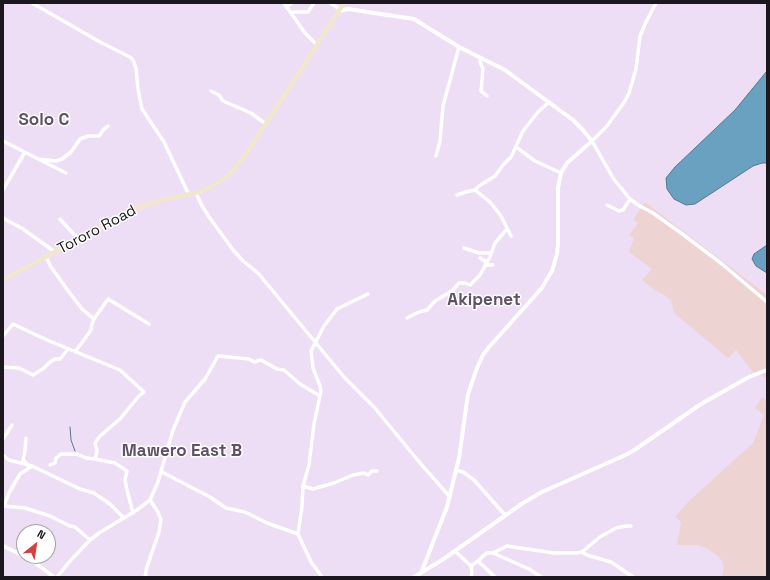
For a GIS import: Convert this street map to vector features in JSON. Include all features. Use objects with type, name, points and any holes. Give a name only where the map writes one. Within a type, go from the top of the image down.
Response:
[{"type":"main road","name":"Tororo Road","points":[[3,280],[134,209],[162,200],[196,193],[213,186],[229,176],[266,124],[344,3]]},
{"type":"street","points":[[32,3],[133,60],[136,68],[142,109],[164,142],[189,195]]},
{"type":"street","points":[[284,3],[286,8],[305,33],[317,45]]},
{"type":"street","points":[[286,8],[292,3]]},
{"type":"street","points":[[290,12],[308,12],[312,3]]},
{"type":"street","points":[[330,3],[340,10],[414,19],[459,47],[505,70],[578,125],[592,141],[613,178],[630,199],[681,233],[722,264],[767,302]]},
{"type":"street","points":[[421,573],[442,522],[450,497],[456,470],[468,394],[477,368],[483,355],[489,347],[549,278],[555,264],[558,243],[558,188],[561,173],[567,163],[607,126],[629,94],[636,69],[640,36],[656,3]]},
{"type":"street","points":[[436,156],[440,141],[443,106],[459,47]]},
{"type":"street","points":[[481,58],[480,62],[483,69],[481,91],[487,96]]},
{"type":"street","points":[[211,92],[219,95],[223,101],[251,113],[266,124]]},
{"type":"street","points":[[457,195],[475,190],[497,173],[514,154],[523,131],[538,112],[549,102]]},
{"type":"street","points":[[38,159],[56,161],[62,159],[71,152],[80,139],[88,136],[98,136],[108,126]]},
{"type":"street","points":[[3,141],[66,173]]},
{"type":"street","points":[[516,147],[535,161],[561,173]]},
{"type":"street","points":[[3,190],[25,152]]},
{"type":"street","points":[[475,190],[492,204],[501,216],[511,236]]},
{"type":"street","points":[[196,193],[200,204],[234,251],[243,261],[258,273],[344,377],[374,407],[450,497]]},
{"type":"street","points":[[606,205],[619,211],[623,210],[630,199]]},
{"type":"street","points":[[3,218],[55,252]]},
{"type":"street","points":[[60,219],[79,240]]},
{"type":"street","points":[[407,318],[427,310],[435,301],[452,291],[460,284],[465,283],[470,285],[480,275],[495,243],[507,229]]},
{"type":"street","points":[[464,248],[479,253],[490,254]]},
{"type":"street","points":[[46,257],[51,267],[82,309],[94,319]]},
{"type":"street","points":[[480,258],[485,261],[486,265]]},
{"type":"street","points":[[486,265],[493,265]]},
{"type":"street","points":[[452,291],[453,297],[457,304]]},
{"type":"street","points":[[322,577],[312,562],[298,534],[303,486],[310,460],[314,424],[321,388],[314,373],[311,351],[327,321],[337,309],[368,294]]},
{"type":"street","points":[[75,352],[91,330],[94,319],[108,299],[149,324]]},
{"type":"street","points":[[3,336],[13,324],[47,340],[120,370],[144,392],[120,419],[100,436],[95,443],[97,451],[95,459]]},
{"type":"street","points":[[3,367],[20,368],[33,375],[55,359],[60,359],[68,349]]},
{"type":"street","points":[[37,564],[56,577],[90,540],[133,513],[150,500],[162,472],[174,430],[185,402],[205,379],[218,356],[249,359],[254,362],[261,360],[277,369],[284,370],[300,384],[320,396]]},
{"type":"street","points":[[414,577],[455,551],[523,503],[542,492],[632,451],[700,404],[749,377],[767,370]]},
{"type":"street","points":[[3,439],[12,424]]},
{"type":"street","points":[[26,438],[26,451],[23,460],[32,466],[80,489],[94,493],[106,501],[124,518]]},
{"type":"street","points":[[50,465],[55,463],[56,458],[61,454],[77,454],[86,458],[115,463],[127,471],[127,490],[133,513]]},
{"type":"street","points":[[3,455],[10,460],[32,466]]},
{"type":"street","points":[[32,466],[20,474],[8,493],[3,506],[25,508],[50,516],[75,527],[90,540]]},
{"type":"street","points":[[456,470],[463,472],[474,480],[505,515]]},
{"type":"street","points":[[303,486],[313,488],[353,475],[364,473],[368,475],[372,471],[377,471]]},
{"type":"street","points":[[162,472],[210,497],[226,508],[245,512],[267,523],[298,534]]},
{"type":"street","points":[[145,577],[147,566],[159,532],[161,520],[158,512],[150,500]]},
{"type":"street","points":[[493,553],[507,546],[567,554],[582,552],[600,537],[616,528],[631,526]]},
{"type":"street","points":[[3,546],[16,552]]},
{"type":"street","points":[[455,551],[471,566],[471,577]]},
{"type":"street","points":[[582,552],[587,555],[611,562],[633,577]]},
{"type":"street","points":[[471,566],[487,553],[493,553],[529,569],[541,577]]},
{"type":"street","points":[[478,561],[495,577]]},
{"type":"shaded area","points":[[645,202],[767,295],[767,379],[753,372],[736,350],[728,358],[674,313],[671,300],[642,280],[652,269],[629,252],[634,238],[629,235],[638,223],[633,220]]},
{"type":"shaded area","points":[[762,397],[767,401],[767,577],[722,577],[724,568],[722,561],[717,555],[698,545],[677,545],[681,522],[675,517],[689,501],[753,443],[764,415],[755,408]]},
{"type":"water","points":[[767,71],[767,163],[753,166],[695,204],[686,205],[674,199],[667,189],[666,178],[675,167],[735,110]]},
{"type":"water","points":[[767,245],[767,273],[756,266],[752,259],[754,254]]},
{"type":"waterway","points":[[70,427],[71,440],[75,451]]},
{"type":"district","name":"Solo C","points":[[44,120]]},
{"type":"district","name":"Akipenet","points":[[484,300]]},
{"type":"district","name":"Mawero East B","points":[[182,451]]}]
